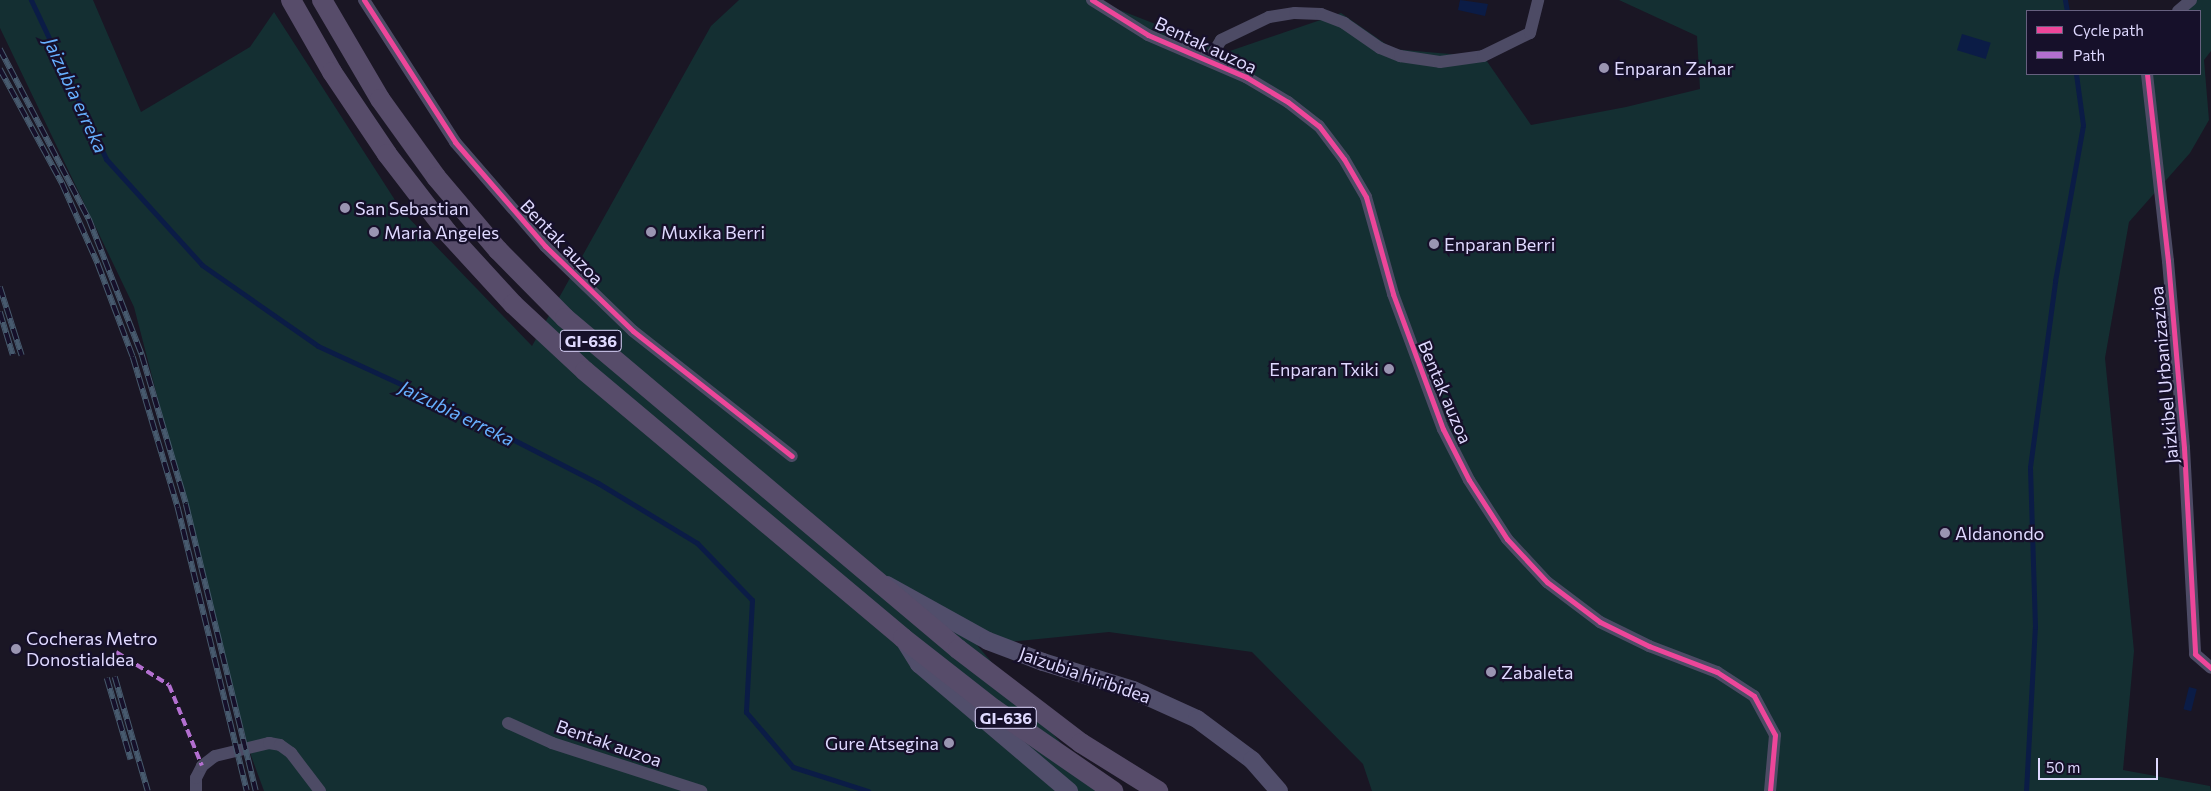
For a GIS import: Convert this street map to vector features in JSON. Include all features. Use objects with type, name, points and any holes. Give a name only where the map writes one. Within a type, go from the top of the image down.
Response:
[{"type":"main road","name":"GI-636","points":[[292,0],[332,72],[387,154],[447,232],[513,304],[585,371],[903,638],[1002,714],[1114,791]]},
{"type":"main road","name":"GI-636","points":[[322,0],[408,138],[467,214],[531,285],[601,350],[958,649],[1081,744],[1158,791]]},
{"type":"main road","name":"Jaizubia hiribidea","points":[[875,580],[907,593],[988,641],[1043,662],[1133,690],[1197,719],[1252,760],[1279,791]]},
{"type":"main road","points":[[903,638],[919,664],[1069,791]]},
{"type":"street","name":"Bentak auzoa","points":[[364,0],[455,142],[545,246],[633,331],[792,456]]},
{"type":"street","name":"Bentak auzoa","points":[[1092,0],[1148,35],[1210,60],[1288,102],[1318,126],[1344,159],[1366,197],[1393,294],[1443,429],[1469,480],[1507,539],[1547,582],[1600,622],[1649,646],[1717,672],[1754,696],[1775,735],[1770,791]]},
{"type":"street","name":"Bentak auzoa","points":[[1210,60],[1221,40],[1269,17],[1295,13],[1322,14],[1344,23],[1380,48],[1400,56],[1440,62],[1483,56],[1530,33],[1538,0]]},
{"type":"street","points":[[2179,10],[2191,0]]},
{"type":"street","name":"Jaizkibel Urbanizazioa","points":[[2147,75],[2168,261],[2184,448],[2195,654],[2211,668]]},
{"type":"street","name":"Bentak auzoa","points":[[508,724],[552,743],[701,791]]},
{"type":"street","points":[[196,791],[196,778],[202,766],[215,756],[269,743],[280,744],[291,753],[320,791]]},
{"type":"green space","points":[[0,0],[93,0],[141,112],[250,47],[274,12],[402,211],[532,346],[711,26],[739,0],[1094,0],[1227,52],[1341,13],[1393,49],[1484,57],[1531,125],[1626,107],[1700,89],[1697,36],[1619,0],[2066,0],[2066,10],[2026,10],[2026,75],[2201,75],[2201,10],[2179,10],[2191,0],[2211,0],[2211,51],[2204,60],[2209,120],[2190,153],[2129,222],[2105,358],[2134,651],[2123,770],[2210,786],[2211,791],[1372,791],[1363,764],[1252,652],[1109,632],[977,645],[1102,791],[264,791],[249,750],[134,307],[0,28]]},
{"type":"water","points":[[1460,0],[1488,4],[1485,16],[1458,10]]},
{"type":"water","points":[[1962,34],[1991,43],[1986,59],[1957,50]]},
{"type":"water","points":[[2189,687],[2197,689],[2191,711],[2183,709]]},
{"type":"waterway","name":"Jaizubia erreka","points":[[31,0],[106,159],[202,265],[318,346],[444,404],[598,483],[697,543],[752,600],[746,712],[793,767],[868,791]]},
{"type":"waterway","points":[[2065,0],[2067,10]]},
{"type":"waterway","points":[[2026,791],[2035,627],[2030,467],[2055,281],[2083,125],[2076,75]]},
{"type":"railway","points":[[0,49],[89,219],[142,355],[186,504],[256,791]]},
{"type":"railway","points":[[0,69],[62,183],[98,264],[133,357],[178,508],[247,791]]},
{"type":"railway","points":[[0,287],[22,356]]},
{"type":"railway","points":[[0,312],[13,355]]},
{"type":"railway","points":[[115,677],[148,791]]},
{"type":"railway","points":[[107,678],[131,760]]},
{"type":"marked path","points":[[116,652],[169,685],[202,766]]},
{"type":"cycle path","points":[[364,0],[455,142],[545,246],[633,331],[792,456]]},
{"type":"cycle path","points":[[1092,0],[1148,35],[1246,77],[1288,102],[1319,126],[1344,159],[1366,197],[1393,294],[1443,429],[1469,480],[1507,539],[1547,582],[1600,622],[1649,646],[1717,672],[1754,696],[1775,735],[1770,791]]},
{"type":"cycle path","points":[[2147,75],[2168,261],[2184,448],[2195,654],[2211,668]]},
{"type":"place","name":"Enparan Zahar","points":[[1604,68]]},
{"type":"place","name":"San Sebastian","points":[[345,208]]},
{"type":"place","name":"Maria Angeles","points":[[374,232]]},
{"type":"place","name":"Muxika Berri","points":[[651,232]]},
{"type":"place","name":"Enparan Berri","points":[[1434,244]]},
{"type":"place","name":"Enparan Txiki","points":[[1389,369]]},
{"type":"place","name":"Aldanondo","points":[[1945,533]]},
{"type":"place","name":"Cocheras Metro Donostialdea","points":[[16,649]]},
{"type":"place","name":"Zabaleta","points":[[1491,672]]},
{"type":"place","name":"Gure Atsegina","points":[[949,743]]}]
